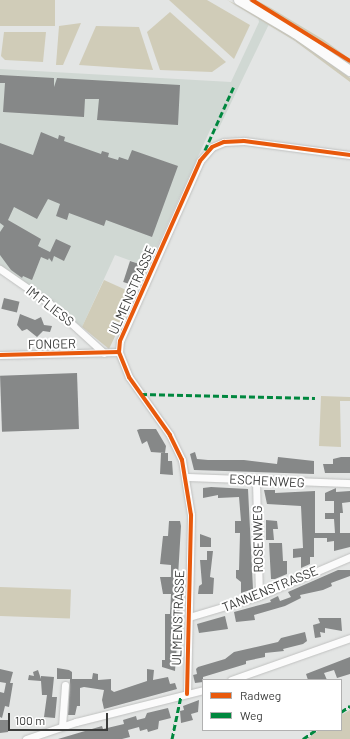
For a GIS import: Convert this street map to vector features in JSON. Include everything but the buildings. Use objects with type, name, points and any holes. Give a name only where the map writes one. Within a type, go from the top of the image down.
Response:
[{"type":"street","points":[[239,0],[295,33],[346,68]]},
{"type":"street","name":"ULMENSTRASSE","points":[[187,694],[191,515],[182,460],[170,436],[129,376],[119,352],[120,342],[200,161],[212,147],[224,142],[244,141],[350,154]]},
{"type":"street","name":"IM FLIESS","points":[[0,269],[49,303],[104,353]]},
{"type":"street","points":[[104,353],[119,352]]},
{"type":"street","name":"FONGER","points":[[0,355],[104,353]]},
{"type":"street","name":"ESCHENWEG","points":[[185,477],[350,484]]},
{"type":"street","name":"ROSENWEG","points":[[256,481],[259,596]]},
{"type":"street","name":"TANNENSTRASSE","points":[[189,617],[259,596],[350,557]]},
{"type":"street","points":[[234,679],[350,638]]},
{"type":"street","points":[[62,727],[64,685]]},
{"type":"street","points":[[26,739],[62,727],[202,690]]},
{"type":"shaded area","points":[[0,0],[55,0],[55,26],[0,26]]},
{"type":"shaded area","points":[[169,0],[207,0],[250,25],[234,59]]},
{"type":"shaded area","points":[[227,0],[260,16],[305,45],[350,78],[350,82],[295,41]]},
{"type":"shaded area","points":[[246,0],[256,0],[324,40],[350,59],[350,66],[303,34]]},
{"type":"shaded area","points":[[170,12],[226,62],[212,72],[160,70],[147,32]]},
{"type":"shaded area","points":[[258,18],[269,24],[218,130],[211,128],[148,267],[115,255],[82,327],[0,265],[0,69],[231,82],[259,22]]},
{"type":"shaded area","points":[[81,23],[63,65],[56,65],[59,26]]},
{"type":"shaded area","points":[[96,26],[139,27],[153,70],[79,65]]},
{"type":"shaded area","points":[[4,32],[46,32],[43,62],[5,60],[1,56]]},
{"type":"shaded area","points":[[104,280],[135,294],[109,349],[82,327]]},
{"type":"shaded area","points":[[321,396],[350,397],[350,401],[340,401],[341,447],[319,446]]},
{"type":"shaded area","points":[[0,587],[71,589],[70,618],[0,616]]},
{"type":"shaded area","points":[[350,710],[350,739],[307,739],[318,731],[342,731],[342,714]]},
{"type":"marked path","points":[[205,150],[235,84]]},
{"type":"marked path","points":[[141,394],[315,398]]},
{"type":"marked path","points":[[172,739],[181,696]]},
{"type":"marked path","points":[[342,711],[350,706]]},
{"type":"marked path","points":[[303,739],[315,731]]},
{"type":"cycle path","points":[[252,0],[350,61]]},
{"type":"cycle path","points":[[187,694],[191,515],[182,460],[170,435],[129,377],[119,352],[120,341],[200,161],[212,147],[224,142],[244,141],[350,155]]},
{"type":"cycle path","points":[[0,355],[119,352]]}]
